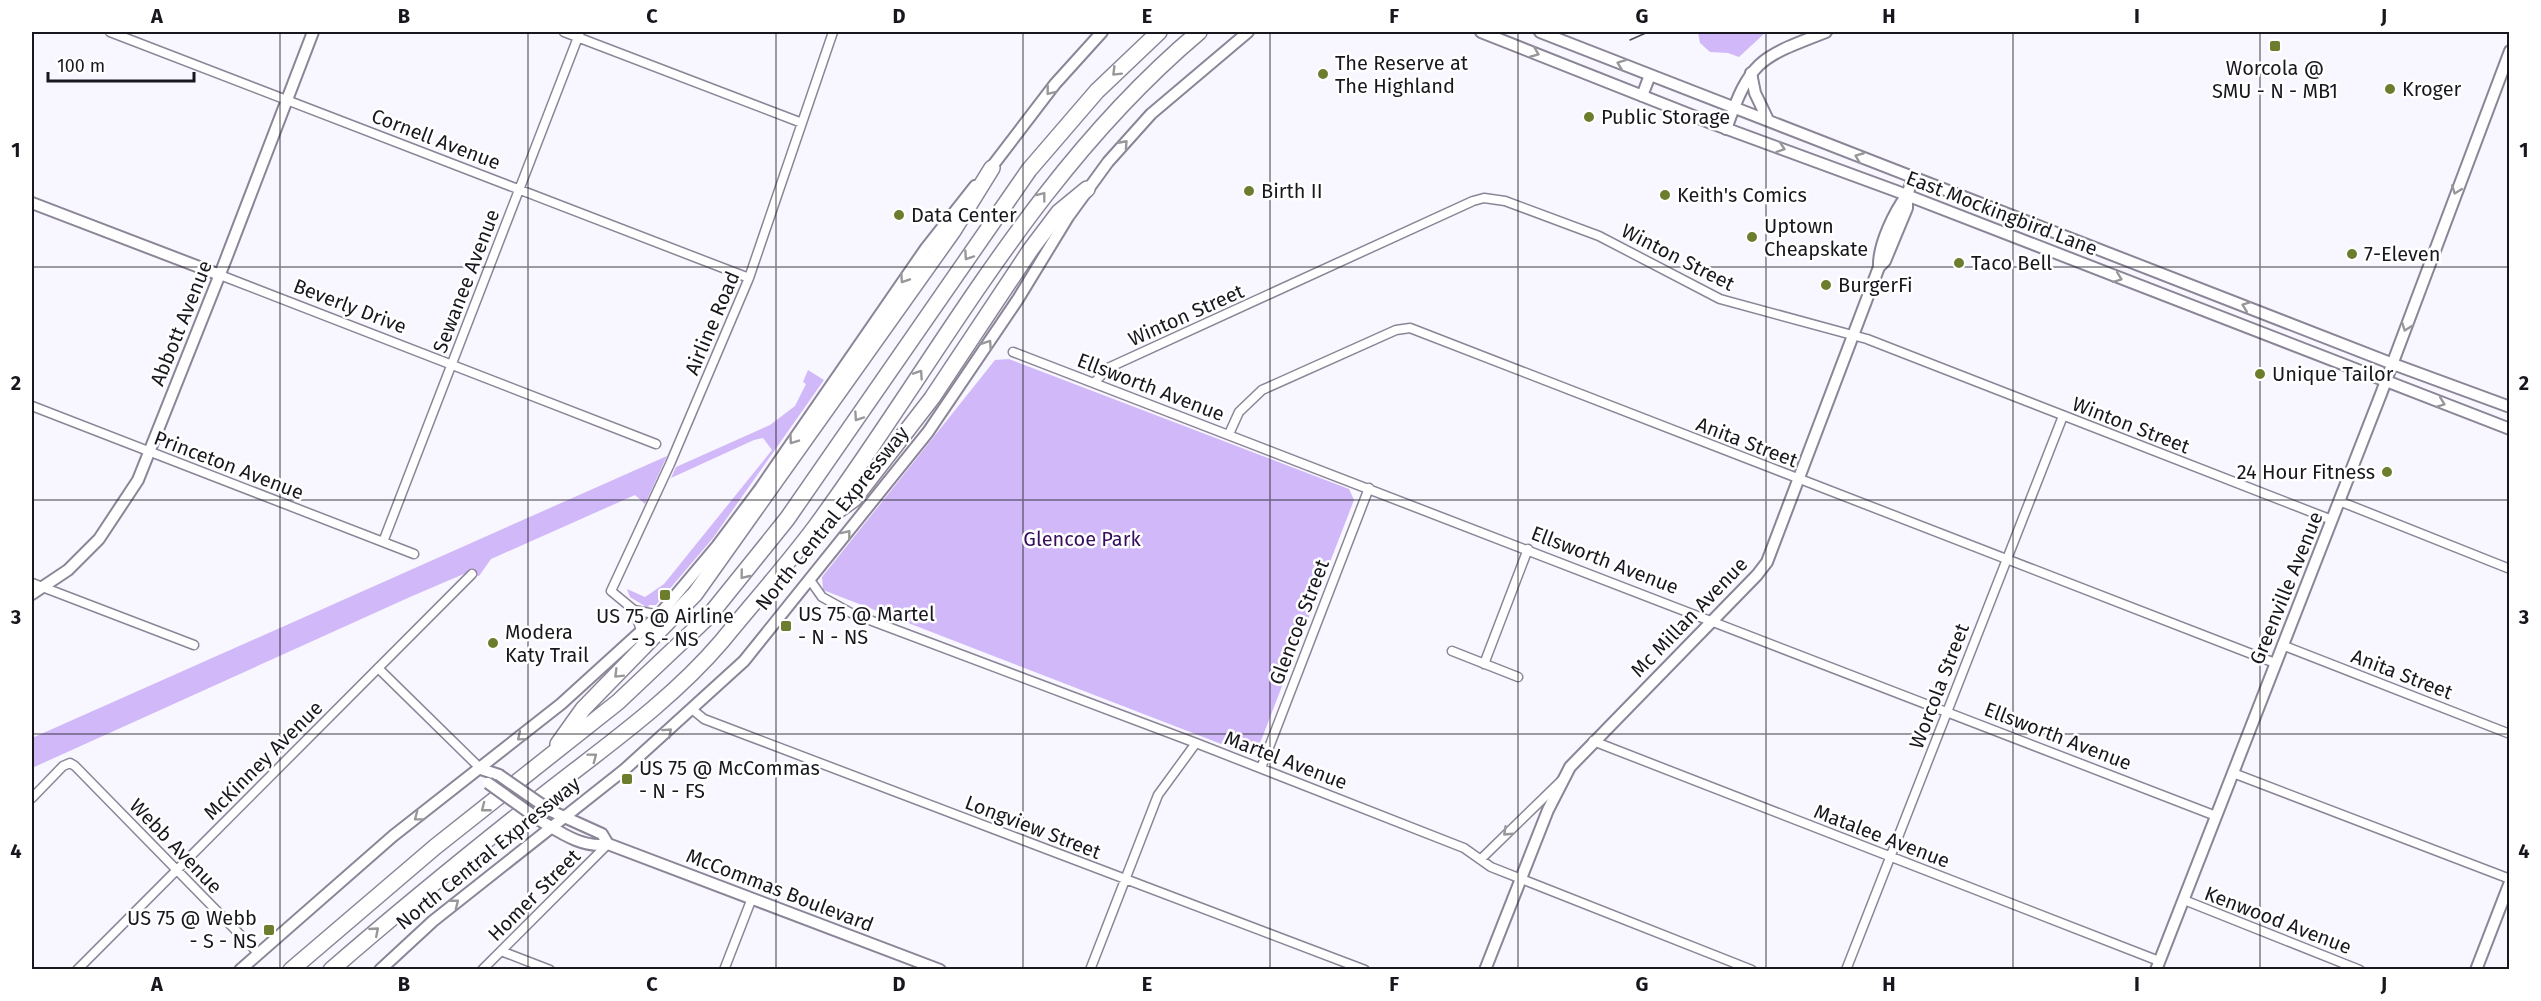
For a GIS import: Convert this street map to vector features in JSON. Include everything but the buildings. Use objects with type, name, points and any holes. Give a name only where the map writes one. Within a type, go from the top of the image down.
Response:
[{"type":"highway","name":"North Central Expressway","points":[[291,969],[417,862],[645,679],[733,589],[787,519],[1019,184],[1086,103],[1159,32]]},
{"type":"highway","name":"North Central Expressway","points":[[331,969],[404,907],[615,741],[669,694],[719,644],[815,526],[1032,210],[1075,154],[1161,63],[1198,32]]},
{"type":"highway","points":[[548,759],[583,709],[695,594],[947,240],[992,168]]},
{"type":"highway","points":[[815,526],[854,499],[932,399],[1052,221],[1087,189]]},
{"type":"main road","name":"Abbott Avenue","points":[[32,594],[68,570],[99,539],[127,500],[150,452],[313,32]]},
{"type":"main road","points":[[240,969],[393,836],[481,769],[642,633],[659,615],[717,546],[759,490],[938,230],[992,168],[1055,84],[1102,32]]},
{"type":"main road","name":"North Central Expressway","points":[[380,969],[434,921],[624,770],[693,710],[744,661],[928,432],[1018,299],[1087,189],[1151,114],[1248,32]]},
{"type":"main road","name":"East Mockingbird Lane","points":[[1481,32],[1509,37],[1642,96],[1726,129],[1907,195],[2510,429]]},
{"type":"main road","name":"East Mockingbird Lane","points":[[1540,32],[2393,364],[2510,407]]},
{"type":"main road","points":[[1726,129],[1751,73],[1760,62],[1773,53],[1826,32]]},
{"type":"main road","name":"Greenville Avenue","points":[[2157,965],[2393,364],[2510,51]]},
{"type":"main road","points":[[1751,73],[1755,93],[1768,120]]},
{"type":"main road","points":[[1642,96],[1650,75]]},
{"type":"main road","points":[[1803,156],[1810,137]]},
{"type":"main road","name":"Mc Millan Avenue","points":[[1485,969],[1561,781],[1593,741],[1757,575],[1767,562],[1880,267],[1886,261],[1907,208],[1907,195],[1913,178]]},
{"type":"main road","name":"Beverly Drive","points":[[32,203],[220,275]]},
{"type":"main road","points":[[2051,251],[2057,233]]},
{"type":"main road","points":[[2168,297],[2174,278]]},
{"type":"main road","name":"McCommas Boulevard","points":[[481,769],[499,775],[563,819],[602,834],[608,844]]},
{"type":"main road","name":"McCommas Boulevard","points":[[481,769],[489,783],[551,828],[595,847],[608,844],[940,969]]},
{"type":"main road","points":[[2476,969],[2510,880]]},
{"type":"street","name":"Cornell Avenue","points":[[110,32],[749,278]]},
{"type":"street","points":[[564,32],[579,34],[802,123]]},
{"type":"street","name":"Airline Road","points":[[659,615],[634,610],[611,591],[670,464],[749,278],[833,32]]},
{"type":"street","name":"Sewanee Avenue","points":[[383,542],[579,34]]},
{"type":"street","name":"Winton Street","points":[[1094,383],[1108,368],[1484,198],[1505,201],[1599,236],[1720,299],[1854,336],[2332,520]]},
{"type":"street","name":"Beverly Drive","points":[[220,275],[656,444]]},
{"type":"street","name":"Anita Street","points":[[1229,434],[1239,412],[1262,390],[1396,330],[1410,328],[1798,480],[2007,557],[2275,663]]},
{"type":"street","name":"Ellsworth Avenue","points":[[1013,352],[1947,710],[2216,816]]},
{"type":"street","name":"Princeton Avenue","points":[[32,406],[414,554]]},
{"type":"street","name":"Worcola Street","points":[[1846,969],[2063,416]]},
{"type":"street","name":"Glencoe Street","points":[[1260,768],[1369,488]]},
{"type":"street","points":[[2339,501],[2510,568]]},
{"type":"street","points":[[1484,664],[1528,549]]},
{"type":"street","name":"McKinney Avenue","points":[[77,969],[472,574]]},
{"type":"street","name":"Martel Avenue","points":[[810,580],[822,597],[851,613],[1196,743],[1464,848],[1491,867],[1752,969]]},
{"type":"street","points":[[32,583],[194,645]]},
{"type":"street","points":[[634,610],[642,633]]},
{"type":"street","name":"Anita Street","points":[[2282,645],[2510,734]]},
{"type":"street","points":[[1452,651],[1518,677]]},
{"type":"street","name":"McCommas Boulevard","points":[[378,668],[481,769]]},
{"type":"street","name":"Longview Street","points":[[693,710],[704,719],[1365,969]]},
{"type":"street","name":"Matalee Avenue","points":[[1593,741],[1890,857],[2157,965]]},
{"type":"street","points":[[1090,969],[1158,795],[1196,743]]},
{"type":"street","name":"Webb Avenue","points":[[32,798],[63,766],[69,764],[75,766],[258,953]]},
{"type":"street","points":[[2233,774],[2510,880]]},
{"type":"street","points":[[1480,859],[1561,781]]},
{"type":"street","name":"Homer Street","points":[[482,969],[608,844]]},
{"type":"street","points":[[723,969],[752,898]]},
{"type":"street","name":"Kenwood Avenue","points":[[2184,900],[2360,969]]},
{"type":"street","points":[[501,951],[550,969]]},
{"type":"green space","points":[[1698,32],[1766,32],[1739,57],[1728,53],[1710,52],[1700,43]]},
{"type":"green space","name":"Glencoe Park","points":[[1009,359],[1349,489],[1354,500],[1257,751],[1247,754],[823,590],[822,577],[995,360]]},
{"type":"green space","points":[[808,370],[824,380],[713,538],[656,605],[649,605],[648,608],[630,597],[627,589],[645,597],[664,584],[772,450],[763,438],[671,478],[676,467],[770,425],[795,406],[806,384],[803,382]]},
{"type":"green space","points":[[667,456],[645,504],[635,495],[491,559],[479,576],[466,573],[410,597],[32,768],[32,738]]},
{"type":"tram line","points":[[1630,40],[1648,32]]},
{"type":"place","name":"Worcola @ SMU - N - MB1","points":[[2275,46]]},
{"type":"place","name":"The Reserve at The Highland","points":[[1323,74]]},
{"type":"place","name":"Kroger","points":[[2390,89]]},
{"type":"place","name":"Public Storage","points":[[1589,117]]},
{"type":"place","name":"Birth II","points":[[1249,191]]},
{"type":"place","name":"Keith's Comics","points":[[1665,195]]},
{"type":"place","name":"Data Center","points":[[899,215]]},
{"type":"place","name":"Uptown Cheapskate","points":[[1752,237]]},
{"type":"place","name":"7-Eleven","points":[[2352,254]]},
{"type":"place","name":"Taco Bell","points":[[1959,263]]},
{"type":"place","name":"BurgerFi","points":[[1826,285]]},
{"type":"place","name":"Unique Tailor","points":[[2260,374]]},
{"type":"place","name":"24 Hour Fitness","points":[[2387,472]]},
{"type":"place","name":"US 75 @ Airline - S - NS","points":[[665,595]]},
{"type":"place","name":"US 75 @ Martel - N - NS","points":[[786,626]]},
{"type":"place","name":"Modera Katy Trail","points":[[493,643]]},
{"type":"place","name":"US 75 @ McCommas - N - FS","points":[[627,779]]},
{"type":"place","name":"US 75 @ Webb - S - NS","points":[[269,930]]}]
